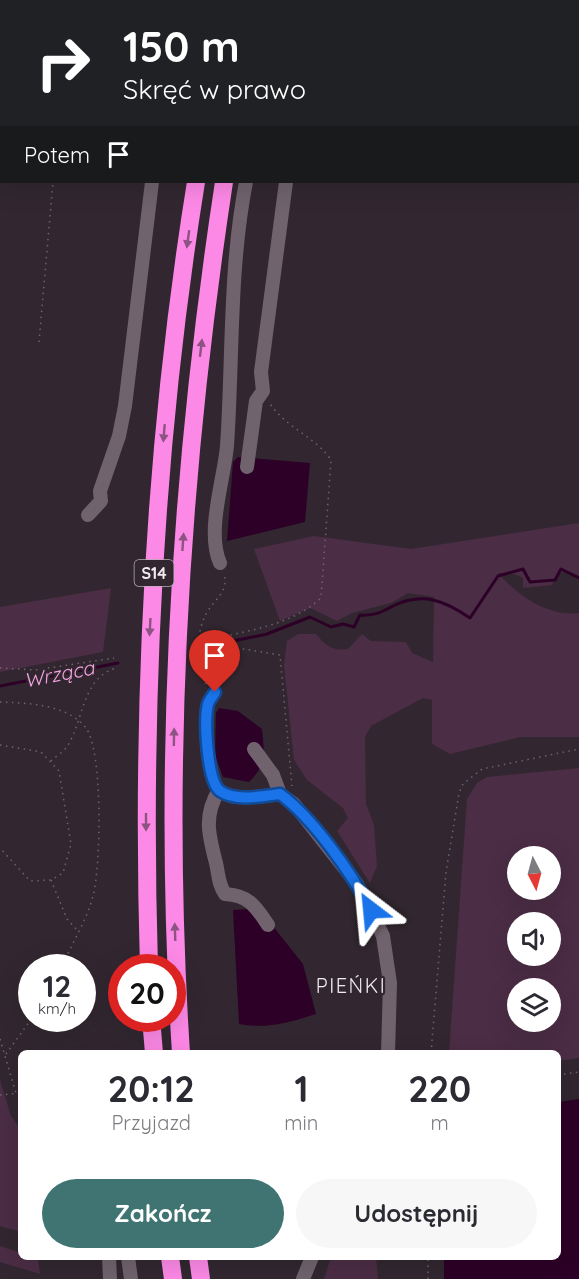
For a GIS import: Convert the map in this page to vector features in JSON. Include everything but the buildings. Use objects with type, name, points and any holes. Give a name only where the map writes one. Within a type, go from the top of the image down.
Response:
[{"type":"highway","name":"S14","points":[[149,954],[146,778],[150,630],[172,355],[196,183]]},
{"type":"highway","name":"S14","points":[[181,1050],[173,872],[177,626],[194,398],[224,183]]},
{"type":"highway","points":[[152,1032],[154,1050]]},
{"type":"highway","points":[[170,1260],[173,1279]]},
{"type":"highway","points":[[198,1260],[201,1279]]},
{"type":"lane","points":[[88,515],[91,508],[101,501],[100,491],[119,436],[152,183]]},
{"type":"lane","points":[[220,563],[215,552],[220,483],[226,451],[238,233],[246,183]]},
{"type":"lane","points":[[247,467],[256,401],[263,391],[261,372],[286,183]]},
{"type":"lane","points":[[215,692],[208,705],[208,757],[214,783],[219,790],[228,795],[258,797],[280,794]]},
{"type":"lane","points":[[254,749],[273,775],[280,794],[296,807],[357,884],[383,936],[390,983],[388,1050]]},
{"type":"lane","points":[[219,790],[210,807],[210,846],[216,864],[218,884],[225,894],[239,895],[248,899],[268,925]]},
{"type":"lane","points":[[109,1260],[110,1279]]},
{"type":"lane","points":[[128,1260],[130,1279]]},
{"type":"lane","points":[[303,1279],[311,1260]]},
{"type":"path","points":[[39,342],[53,183]]},
{"type":"path","points":[[213,639],[269,626],[310,608],[321,598],[331,460],[315,441],[274,410],[263,391]]},
{"type":"path","points":[[215,692],[204,683],[199,668],[200,627],[207,612],[220,598],[225,585],[225,575],[220,563]]},
{"type":"path","points":[[225,652],[245,649],[280,655],[292,787],[296,807]]},
{"type":"path","points":[[0,668],[35,670],[114,658]]},
{"type":"path","points":[[50,761],[67,748],[79,722],[87,694],[94,683],[116,668]]},
{"type":"path","points":[[0,702],[43,705],[69,715],[85,727],[94,743],[99,830],[93,896],[67,954]]},
{"type":"path","points":[[0,745],[41,752],[59,771],[71,844],[63,873],[51,880],[30,881],[0,848]]},
{"type":"path","points":[[431,1050],[446,872],[459,793],[463,784],[482,769],[579,749]]},
{"type":"path","points":[[51,880],[67,919],[78,930]]},
{"type":"path","points":[[5,1056],[22,1032]]},
{"type":"path","points":[[0,1039],[15,1093]]},
{"type":"path","points":[[561,1075],[579,1072]]},
{"type":"path","points":[[0,1095],[18,1092]]},
{"type":"path","points":[[428,1260],[428,1279]]},
{"type":"shaded area","points":[[238,457],[310,463],[305,522],[227,541],[233,462]]},
{"type":"shaded area","points":[[579,523],[579,580],[565,571],[557,575],[552,585],[523,588],[523,578],[514,574],[498,573],[514,589],[534,603],[556,612],[579,613],[579,737],[520,737],[450,754],[432,744],[432,700],[423,698],[371,726],[365,737],[366,804],[374,825],[377,866],[370,883],[337,831],[348,818],[343,808],[307,780],[294,760],[284,665],[287,641],[298,634],[316,634],[330,647],[348,649],[362,634],[371,641],[406,642],[412,653],[433,662],[434,597],[408,593],[391,603],[352,613],[337,621],[310,608],[280,621],[254,549],[314,536],[411,549]]},
{"type":"shaded area","points":[[111,588],[103,652],[0,672],[0,607]]},
{"type":"shaded area","points":[[219,708],[238,711],[262,729],[264,752],[262,763],[249,782],[223,777],[215,755],[216,713]]},
{"type":"shaded area","points":[[579,768],[579,1058],[561,1061],[561,1050],[449,1050],[467,799],[477,783],[487,777]]},
{"type":"shaded area","points":[[248,909],[268,928],[272,925],[303,964],[316,1014],[278,1024],[259,1026],[239,1024],[233,910]]},
{"type":"shaded area","points":[[0,1080],[11,1116],[18,1126],[18,1231],[0,1226]]},
{"type":"shaded area","points":[[579,1099],[579,1279],[444,1279],[444,1260],[561,1260],[561,1102]]},
{"type":"shaded area","points":[[0,1246],[18,1252],[18,1260],[38,1260],[40,1274],[0,1262]]},
{"type":"shaded area","points":[[330,1260],[376,1260],[378,1279],[324,1279]]},
{"type":"waterway","name":"Wrząca","points":[[209,646],[267,634],[310,617],[331,627],[343,624],[354,627],[360,615],[378,613],[415,599],[443,603],[470,618],[498,576],[523,569],[530,582],[555,580],[561,569],[579,578]]},
{"type":"waterway","name":"Wrząca","points":[[0,686],[118,663]]},
{"type":"district","name":"PIEŃKI","points":[[351,986]]},
{"type":"route","points":[[215,692],[208,705],[208,757],[214,783],[219,790],[228,795],[258,797],[280,794],[294,804],[357,884],[371,910]]}]
